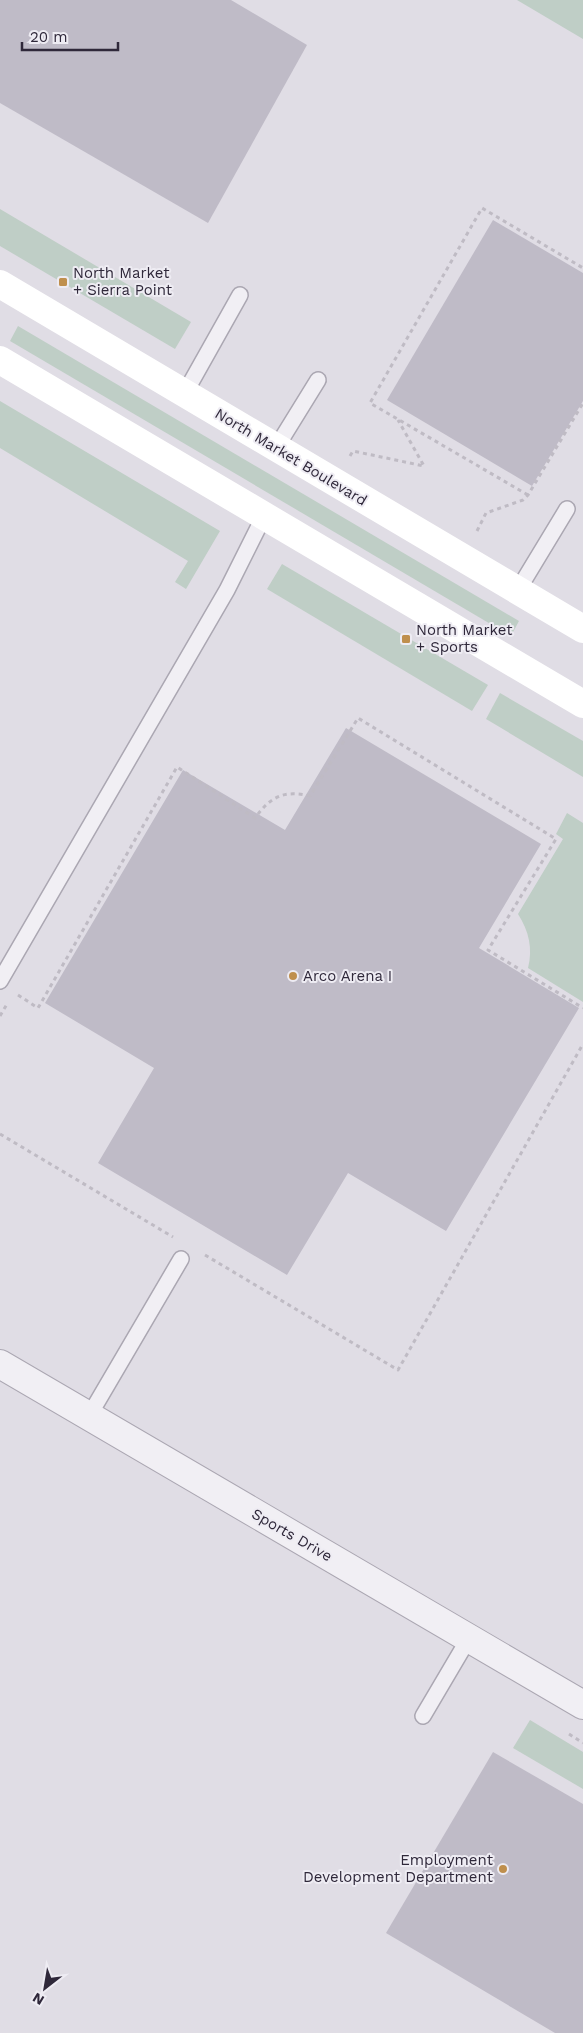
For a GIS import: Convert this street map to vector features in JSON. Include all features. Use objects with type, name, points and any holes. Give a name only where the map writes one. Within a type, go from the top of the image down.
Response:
[{"type":"main road","name":"North Market Boulevard","points":[[0,284],[583,629]]},
{"type":"main road","points":[[0,360],[583,704]]},
{"type":"street","name":"Sports Drive","points":[[0,1364],[583,1705]]},
{"type":"lane","points":[[185,393],[240,294]]},
{"type":"lane","points":[[276,448],[318,380]]},
{"type":"lane","points":[[518,590],[567,509]]},
{"type":"lane","points":[[0,981],[227,590],[264,516]]},
{"type":"lane","points":[[89,1416],[181,1259]]},
{"type":"lane","points":[[423,1716],[469,1638]]},
{"type":"path","points":[[528,495],[370,403],[482,208],[583,268]]},
{"type":"path","points":[[476,531],[486,513],[523,500],[528,495],[583,403]]},
{"type":"path","points":[[350,457],[353,451],[424,466],[398,419]]},
{"type":"path","points":[[14,992],[38,1008],[176,767],[255,818],[265,804],[277,798],[294,792],[310,796],[358,718],[556,839],[488,950],[583,1008]]},
{"type":"path","points":[[0,1016],[9,1000]]},
{"type":"path","points":[[203,1254],[398,1370],[583,1044]]},
{"type":"path","points":[[0,1134],[178,1240]]},
{"type":"shaded area","points":[[517,0],[583,0],[583,39]]},
{"type":"shaded area","points":[[0,209],[191,322],[175,349],[0,246]]},
{"type":"shaded area","points":[[18,326],[519,621],[511,636],[10,341]]},
{"type":"shaded area","points":[[0,401],[220,531],[186,589],[175,582],[188,561],[0,448]]},
{"type":"shaded area","points":[[282,564],[488,685],[472,711],[267,589]]},
{"type":"shaded area","points":[[500,693],[583,741],[583,777],[486,719]]},
{"type":"shaded area","points":[[567,813],[583,823],[583,1002],[528,968],[529,940],[518,914],[563,839],[556,834]]},
{"type":"shaded area","points":[[530,1720],[583,1752],[583,1789],[513,1748]]},
{"type":"building","points":[[0,0],[231,0],[307,45],[208,223],[0,103]]},
{"type":"building","points":[[493,220],[583,273],[583,401],[532,486],[387,400]]},
{"type":"building","name":"Arco Arena I","points":[[346,728],[541,844],[479,948],[579,1008],[446,1231],[348,1173],[287,1275],[98,1163],[154,1068],[45,1003],[183,770],[285,830]]},
{"type":"building","name":"Employment Development Department","points":[[493,1752],[583,1804],[583,2033],[555,2033],[386,1933]]},
{"type":"place","name":"North Market + Sierra Point","points":[[63,282]]},
{"type":"place","name":"North Market + Sports","points":[[406,639]]},
{"type":"place","name":"Arco Arena I","points":[[293,976]]},
{"type":"place","name":"Employment Development Department","points":[[503,1869]]}]
